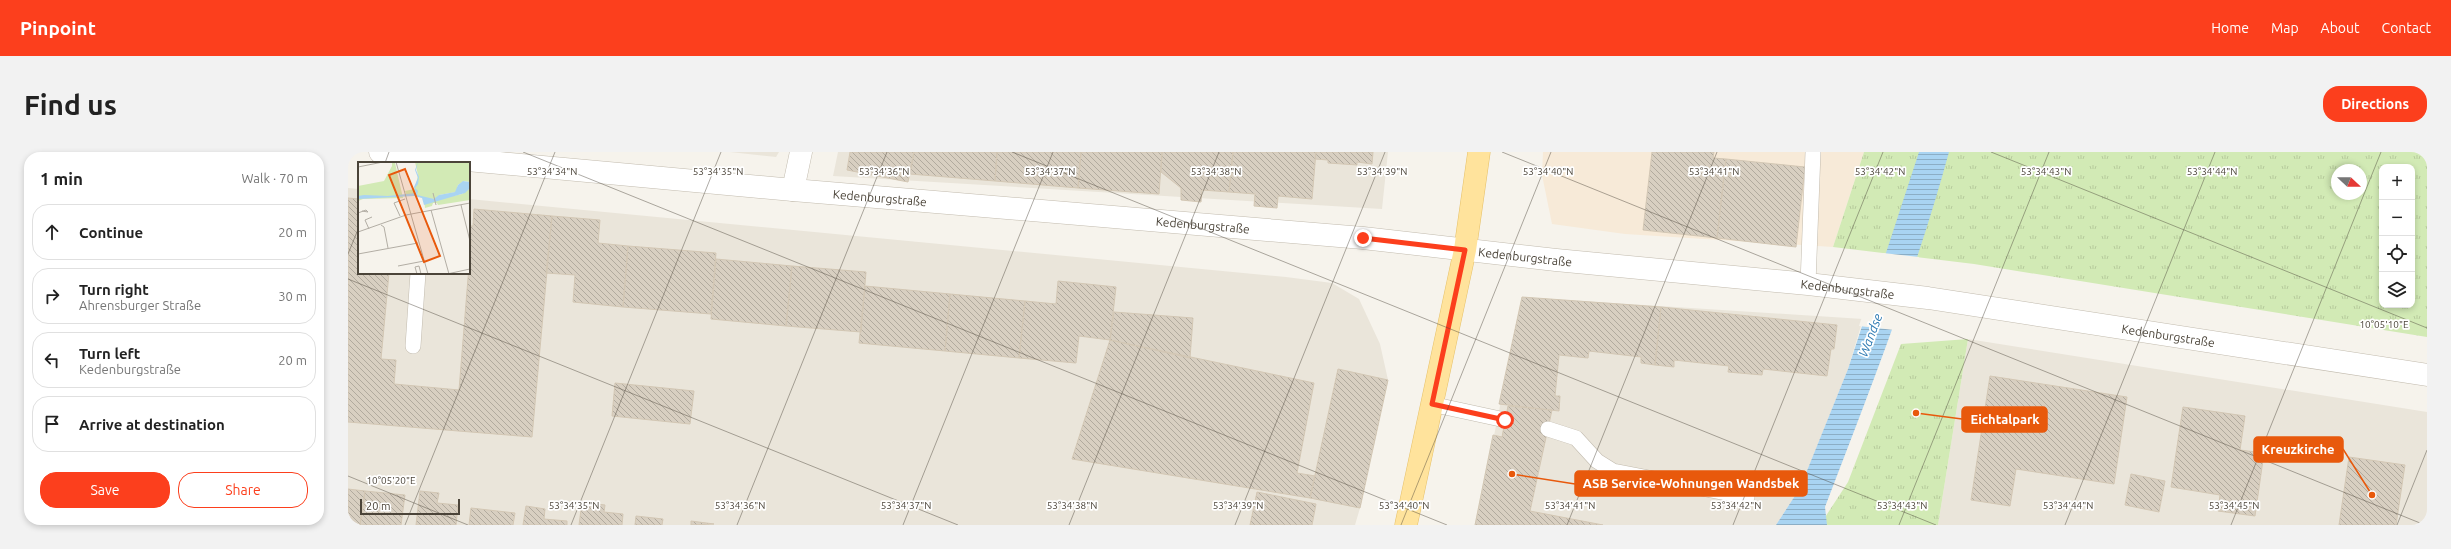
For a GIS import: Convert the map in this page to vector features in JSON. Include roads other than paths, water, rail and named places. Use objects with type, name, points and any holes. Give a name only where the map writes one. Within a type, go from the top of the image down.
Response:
[{"type":"main road","points":[[1406,525],[1465,250],[1479,152]]},
{"type":"street","name":"Kedenburgstraße","points":[[380,152],[427,160],[451,162]]},
{"type":"street","points":[[793,190],[801,152]]},
{"type":"street","name":"Kedenburgstraße","points":[[470,164],[1363,238],[1465,250],[1850,288],[1928,298],[2427,375]]},
{"type":"lane","points":[[1808,284],[1813,152]]},
{"type":"lane","points":[[413,346],[418,274]]},
{"type":"lane","points":[[1432,404],[1505,420]]},
{"type":"lane","points":[[1548,429],[1576,438],[1597,462],[1613,471],[1748,497]]},
{"type":"water","name":"Wandse","points":[[1919,152],[1949,152],[1907,287],[1825,507],[1827,525],[1776,525],[1800,488],[1848,369]]},
{"type":"place","name":"Eichtalpark","points":[[1916,413]]},
{"type":"place","name":"ASB Service-Wohnungen Wandsbek","points":[[1512,474]]},
{"type":"place","name":"Kreuzkirche","points":[[2372,495]]}]
